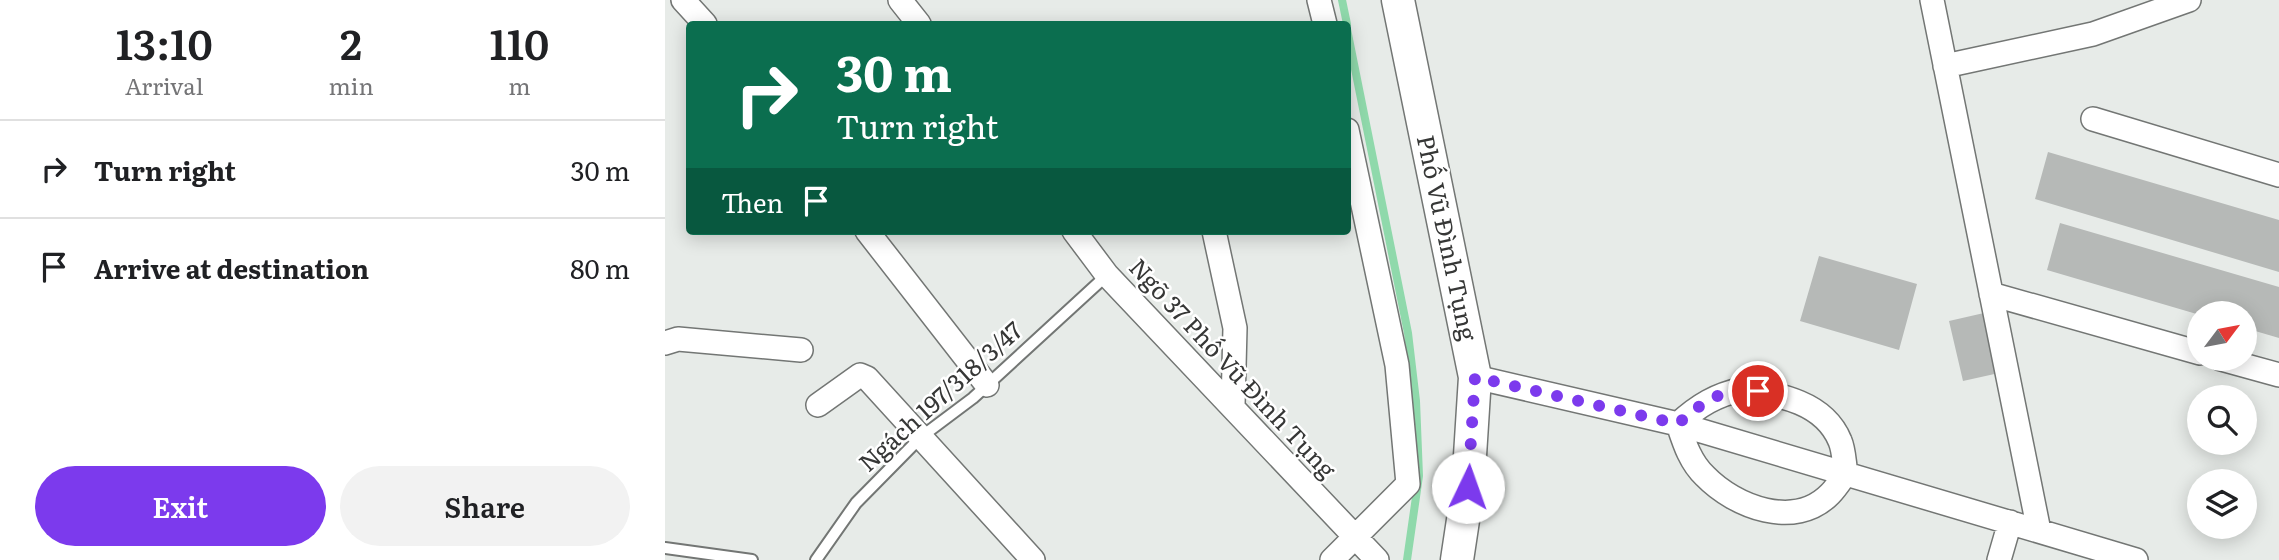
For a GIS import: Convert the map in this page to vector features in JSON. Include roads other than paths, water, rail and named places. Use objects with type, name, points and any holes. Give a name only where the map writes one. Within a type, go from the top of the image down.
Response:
[{"type":"street","points":[[683,0],[702,21]]},
{"type":"street","points":[[901,0],[917,21]]},
{"type":"street","points":[[1319,0],[1324,21]]},
{"type":"street","name":"Phố Vũ Đình Tụng","points":[[1398,0],[1475,377],[1468,487],[1457,560]]},
{"type":"street","points":[[1945,66],[2093,34],[2189,0]]},
{"type":"street","points":[[1937,6],[1945,66],[2039,531]]},
{"type":"street","points":[[2093,119],[2279,175]]},
{"type":"street","points":[[1332,560],[1355,540],[1408,484],[1397,365],[1351,149]]},
{"type":"street","points":[[870,235],[987,385]]},
{"type":"street","name":"Ngõ 37 Phố Vũ Đình Tụng","points":[[1077,235],[1107,275],[1233,405],[1355,540],[1377,560]]},
{"type":"street","points":[[1215,235],[1235,328],[1233,405]]},
{"type":"street","points":[[1991,294],[2187,349]]},
{"type":"street","points":[[665,344],[678,340],[801,350]]},
{"type":"street","points":[[2257,369],[2279,375]]},
{"type":"street","points":[[818,405],[857,377],[864,376],[1033,560]]},
{"type":"street","points":[[1475,377],[1678,424],[1846,473],[2039,531],[2060,549],[2136,560]]},
{"type":"street","points":[[1744,388],[1772,393],[1803,403],[1824,417],[1841,441],[1846,473],[1829,496],[1809,507],[1783,513],[1753,507],[1726,494],[1703,475],[1687,451],[1678,424],[1697,406],[1719,394],[1744,388]]},
{"type":"street","points":[[1999,560],[2010,522]]},
{"type":"lane","name":"Ngách 197/318/3/47","points":[[816,560],[856,503],[921,437],[987,385],[1107,275]]},
{"type":"lane","points":[[665,548],[753,560]]},
{"type":"waterway","points":[[1342,0],[1346,21]]},
{"type":"waterway","points":[[1351,49],[1408,333],[1416,401],[1419,476],[1407,560]]}]
